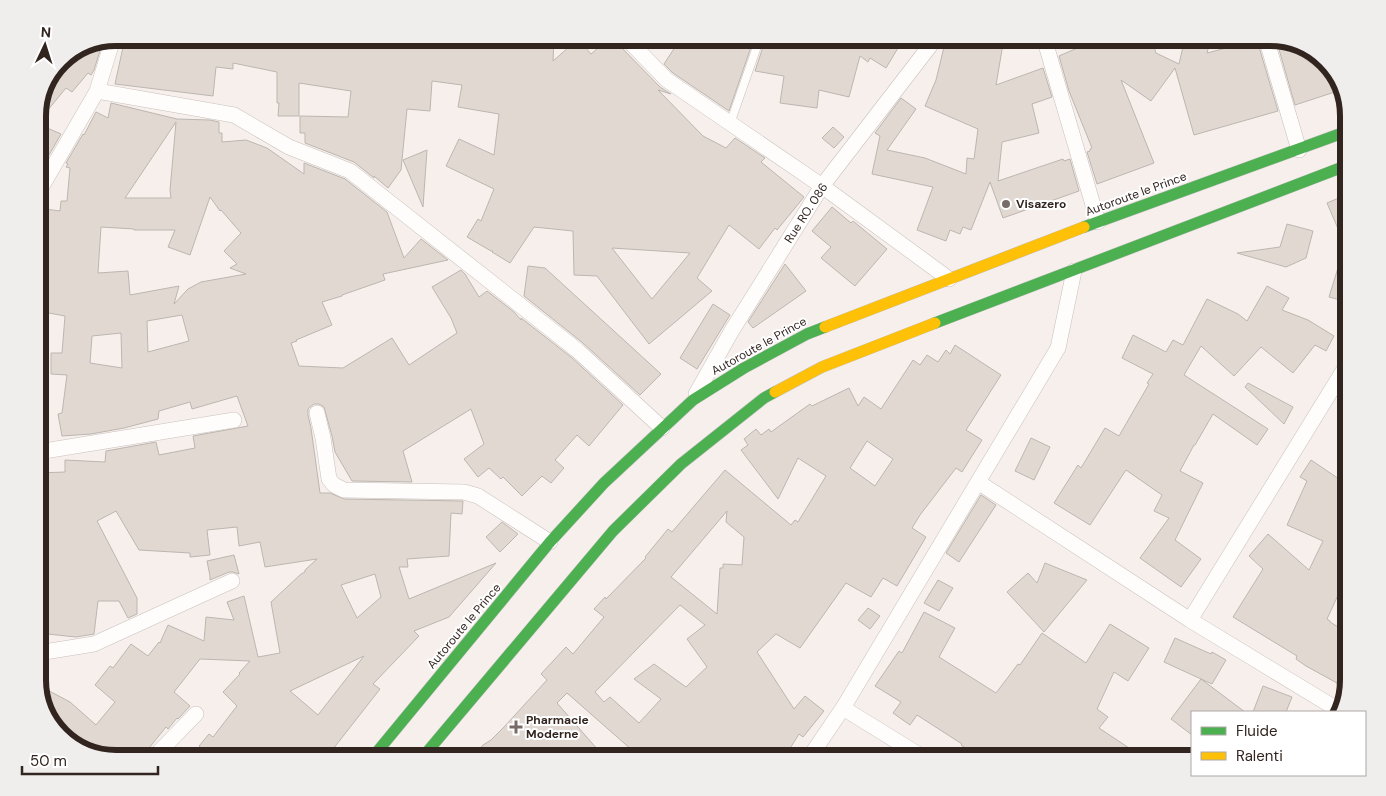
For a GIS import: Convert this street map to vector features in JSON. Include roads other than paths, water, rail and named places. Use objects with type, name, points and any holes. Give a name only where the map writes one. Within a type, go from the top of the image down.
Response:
[{"type":"main road","name":"Autoroute le Prince","points":[[379,750],[550,542],[604,483],[693,400],[744,368],[807,334],[1098,222],[1340,135]]},
{"type":"main road","points":[[429,750],[613,531],[680,464],[764,398],[822,367],[1340,168]]},
{"type":"street","points":[[634,46],[667,80],[822,186],[949,279]]},
{"type":"street","name":"Rue RO. 086","points":[[693,400],[731,332],[822,186],[930,46]]},
{"type":"street","points":[[1046,46],[1098,222]]},
{"type":"street","points":[[1268,46],[1300,150]]},
{"type":"street","points":[[46,179],[97,91],[111,47]]},
{"type":"street","points":[[97,91],[234,115],[289,147],[350,171],[577,350],[662,428]]},
{"type":"street","points":[[814,750],[843,708],[1058,348],[1074,271]]},
{"type":"street","points":[[1190,620],[1340,376]]},
{"type":"street","points":[[317,413],[329,479],[334,485],[344,490],[464,492],[478,496],[550,542]]},
{"type":"street","points":[[46,451],[234,420]]},
{"type":"street","points":[[978,482],[1190,620],[1334,707]]},
{"type":"street","points":[[46,652],[94,644],[232,581]]},
{"type":"street","points":[[843,708],[911,750]]},
{"type":"street","points":[[161,750],[196,714]]},
{"type":"lane","points":[[730,124],[757,46]]},
{"type":"place","name":"Visazero","points":[[1006,204]]},
{"type":"place","name":"Pharmacie Moderne","points":[[516,727]]}]
